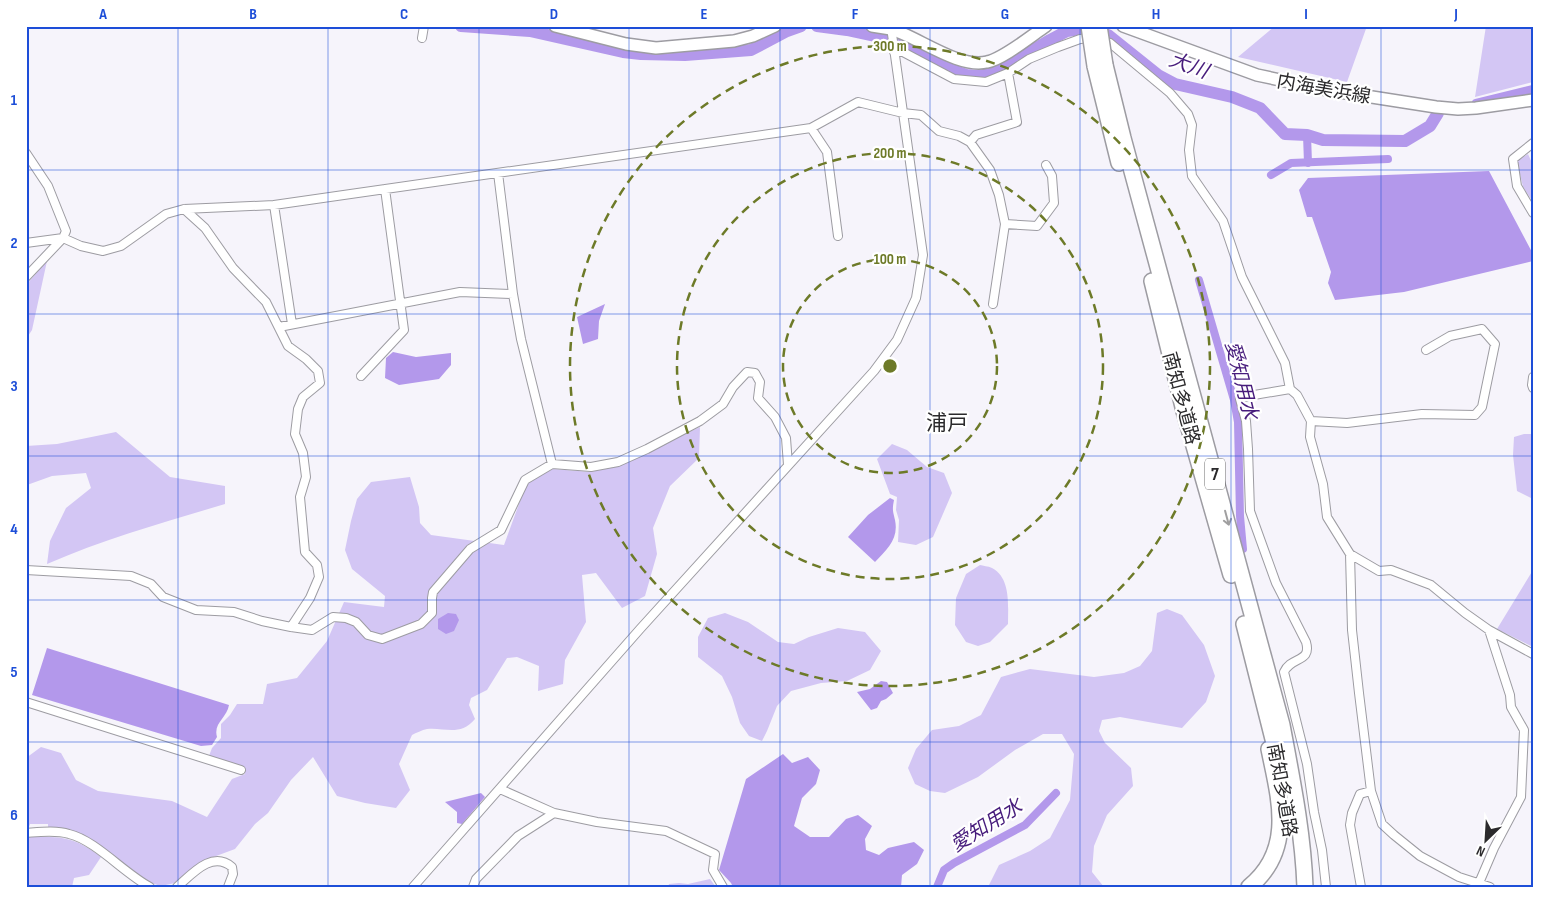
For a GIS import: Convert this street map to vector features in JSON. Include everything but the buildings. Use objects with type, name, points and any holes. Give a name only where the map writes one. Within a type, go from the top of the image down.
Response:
[{"type":"highway","name":"南知多道路","points":[[1089,26],[1123,138],[1282,725],[1296,796],[1306,887]]},
{"type":"highway","name":"南知多道路","points":[[1099,26],[1100,66],[1110,132],[1149,271],[1184,411],[1255,664],[1277,752],[1293,841],[1296,887]]},
{"type":"highway","points":[[1249,887],[1270,862],[1277,847],[1281,826],[1280,804],[1252,674],[1255,664]]},
{"type":"highway","points":[[1304,864],[1309,872],[1311,887]]},
{"type":"main road","points":[[555,26],[626,44],[656,48],[734,41],[753,36],[775,26]]},
{"type":"main road","points":[[872,26],[892,30],[960,60],[977,64],[997,59],[1046,26]]},
{"type":"main road","name":"内海美浜線","points":[[1123,26],[1145,30],[1257,75],[1327,90],[1458,109],[1533,100]]},
{"type":"street","points":[[422,38],[424,26]]},
{"type":"street","points":[[413,887],[640,629],[883,359],[897,340],[916,298],[923,255],[892,30]]},
{"type":"street","points":[[894,49],[954,79],[986,82],[1008,72],[1029,59],[1058,47],[1080,39],[1096,38],[1110,43],[1170,93],[1188,114],[1192,125],[1190,150],[1192,176],[1223,221],[1242,278],[1285,363],[1290,389],[1297,395],[1311,421],[1310,437],[1323,484],[1327,517],[1350,554],[1378,571],[1391,570],[1431,585],[1489,630],[1533,654]]},
{"type":"street","points":[[970,142],[976,135],[1017,122],[1008,72]]},
{"type":"street","points":[[26,243],[63,238],[81,246],[103,251],[121,246],[166,214],[184,209],[274,205],[811,128],[858,102],[903,113],[921,115],[939,131],[959,136],[970,142],[990,170],[999,195],[1005,224],[993,304]]},
{"type":"street","points":[[811,128],[827,152],[838,236]]},
{"type":"street","points":[[1533,143],[1513,159],[1517,186],[1533,213]]},
{"type":"street","points":[[26,153],[48,186],[66,231],[63,238],[26,277]]},
{"type":"street","points":[[1005,224],[1037,226],[1054,203],[1052,176],[1046,166]]},
{"type":"street","points":[[498,173],[513,294],[552,464]]},
{"type":"street","points":[[360,376],[404,330],[384,189]]},
{"type":"street","points":[[274,205],[292,324]]},
{"type":"street","points":[[184,209],[205,228],[233,268],[266,302],[288,346],[306,358],[318,371],[320,384],[303,397],[298,409],[295,434],[303,453],[306,477],[300,497],[305,552],[318,565],[320,577],[310,598],[291,627]]},
{"type":"street","points":[[279,327],[460,292],[513,294]]},
{"type":"street","points":[[1311,421],[1347,424],[1422,414],[1475,415],[1482,407],[1495,344],[1482,329],[1450,336],[1426,350]]},
{"type":"street","points":[[26,570],[131,576],[151,584],[163,597],[196,610],[234,612],[262,621],[291,627],[312,630],[333,617],[346,618],[356,622],[368,635],[382,640],[421,624],[432,613],[433,592],[470,549],[501,530],[525,480],[552,464],[591,467],[618,462],[647,449],[700,421],[723,404],[733,387],[747,372],[756,373],[760,382],[758,398],[775,417],[786,438],[788,465]]},
{"type":"street","points":[[1533,377],[1533,388]]},
{"type":"street","points":[[1290,389],[1240,399],[1246,421],[1248,439],[1250,511],[1276,583],[1307,644],[1308,650],[1305,655],[1288,665],[1284,672],[1306,764],[1322,850],[1326,887]]},
{"type":"street","points":[[1350,554],[1352,630],[1371,790],[1382,824],[1420,856],[1459,877],[1490,887]]},
{"type":"street","points":[[1479,883],[1494,848],[1521,797],[1524,730],[1510,707],[1510,695],[1489,630]]},
{"type":"street","points":[[26,702],[241,770]]},
{"type":"street","points":[[500,789],[554,813],[597,822],[666,831],[715,854],[713,870],[723,887]]},
{"type":"street","points":[[1361,887],[1350,825],[1352,813],[1360,794],[1371,790]]},
{"type":"street","points":[[473,887],[476,879],[518,836],[554,813]]},
{"type":"street","points":[[26,833],[69,834],[89,843],[150,887]]},
{"type":"street","points":[[177,887],[203,864],[215,861],[226,862],[232,867],[233,874],[228,887]]},
{"type":"shaded area","points":[[1275,26],[1367,26],[1347,82],[1238,57]]},
{"type":"shaded area","points":[[1486,26],[1533,26],[1533,82],[1475,97]]},
{"type":"shaded area","points":[[1528,154],[1533,165],[1533,202],[1523,187],[1517,161]]},
{"type":"shaded area","points":[[1489,171],[1533,254],[1533,261],[1404,292],[1335,300],[1328,283],[1331,272],[1312,217],[1307,217],[1299,190],[1308,178]]},
{"type":"shaded area","points":[[47,261],[32,330],[26,339],[26,285]]},
{"type":"shaded area","points":[[605,304],[599,321],[598,339],[583,344],[577,317]]},
{"type":"shaded area","points":[[393,352],[416,357],[451,353],[451,365],[439,379],[399,385],[385,378],[386,358]]},
{"type":"shaded area","points":[[700,427],[699,458],[670,486],[653,528],[657,554],[645,596],[622,608],[596,573],[582,575],[586,622],[565,660],[563,684],[538,691],[539,666],[517,657],[507,658],[487,690],[471,698],[469,705],[475,719],[469,725],[458,730],[427,729],[412,735],[399,764],[410,790],[396,808],[337,796],[313,757],[291,780],[268,813],[255,824],[235,849],[200,862],[175,883],[161,886],[151,883],[93,842],[70,830],[48,828],[48,824],[30,824],[28,830],[26,830],[26,758],[41,747],[61,753],[76,780],[98,791],[172,801],[207,817],[232,779],[245,774],[244,768],[209,756],[212,748],[221,738],[221,724],[237,704],[263,704],[267,684],[297,678],[327,641],[344,602],[384,607],[385,596],[352,569],[345,550],[357,499],[371,482],[410,477],[419,507],[420,523],[431,535],[504,545],[527,482],[553,469],[591,472],[618,466]]},
{"type":"shaded area","points":[[116,432],[170,477],[225,486],[225,504],[157,524],[47,564],[50,541],[66,508],[91,488],[86,473],[52,476],[26,487],[26,446],[57,444]]},
{"type":"shaded area","points":[[1533,434],[1533,499],[1517,491],[1513,455],[1514,437]]},
{"type":"shaded area","points":[[892,444],[907,450],[927,467],[944,473],[952,493],[933,537],[916,545],[898,542],[897,497],[890,494],[877,459]]},
{"type":"shaded area","points":[[890,498],[894,500],[893,508],[896,527],[894,538],[875,562],[848,537],[868,515]]},
{"type":"shaded area","points":[[980,565],[992,568],[1003,578],[1008,601],[1008,624],[990,642],[978,646],[966,642],[955,625],[956,598],[966,574]]},
{"type":"shaded area","points":[[1533,570],[1533,647],[1497,629]]},
{"type":"shaded area","points":[[1167,609],[1182,615],[1204,645],[1215,676],[1206,702],[1182,728],[1120,717],[1102,720],[1099,731],[1105,743],[1131,768],[1133,786],[1107,815],[1094,846],[1092,872],[1104,887],[988,887],[999,865],[1030,851],[1050,838],[1070,800],[1074,754],[1062,734],[1043,734],[1015,750],[978,777],[945,793],[930,791],[915,784],[908,768],[916,749],[932,730],[959,726],[981,715],[1001,677],[1030,669],[1094,677],[1124,673],[1140,666],[1152,651],[1157,613]]},
{"type":"shaded area","points":[[448,613],[456,614],[459,620],[454,631],[446,634],[438,629],[438,619]]},
{"type":"shaded area","points":[[725,613],[748,622],[778,642],[794,644],[838,628],[865,632],[881,651],[870,670],[847,681],[821,683],[791,691],[777,706],[762,741],[749,736],[740,723],[732,697],[722,676],[698,657],[698,637],[708,618]]},
{"type":"shaded area","points":[[47,648],[229,705],[226,714],[217,728],[217,737],[212,745],[201,746],[32,695]]},
{"type":"shaded area","points":[[881,681],[887,682],[893,693],[881,701],[877,708],[871,710],[857,692],[870,689]]},
{"type":"shaded area","points":[[783,754],[792,763],[808,757],[820,770],[816,784],[802,798],[794,826],[810,837],[829,837],[846,819],[858,815],[872,826],[865,839],[866,850],[879,855],[888,848],[914,842],[924,850],[917,864],[902,875],[901,887],[733,887],[719,870],[746,779]]},
{"type":"shaded area","points":[[481,793],[485,797],[462,824],[457,823],[457,812],[445,802]]},
{"type":"shaded area","points":[[26,837],[58,837],[74,841],[101,857],[89,875],[74,878],[72,887],[26,887]]},
{"type":"shaded area","points":[[710,879],[716,887],[668,887],[669,884],[688,884]]},
{"type":"waterway","name":"大川","points":[[461,26],[530,31],[623,52],[685,55],[751,50],[787,31],[801,26]]},
{"type":"waterway","name":"大川","points":[[817,26],[884,38],[952,70],[966,75],[981,76],[1002,69],[1067,31],[1080,29],[1108,35],[1158,75],[1175,84],[1232,97],[1260,108],[1285,134],[1307,135],[1323,140],[1405,141],[1430,126],[1438,113]]},
{"type":"waterway","name":"愛知用水","points":[[1476,103],[1533,89]]},
{"type":"waterway","name":"愛知用水","points":[[1307,135],[1308,163]]},
{"type":"waterway","name":"愛知用水","points":[[1271,175],[1291,163],[1388,159]]},
{"type":"waterway","name":"愛知用水","points":[[1199,280],[1234,400],[1238,422],[1240,516],[1243,549]]},
{"type":"waterway","name":"愛知用水","points":[[937,887],[944,870],[1025,825],[1056,793]]},
{"type":"district","name":"浦戸","points":[[947,423]]}]
